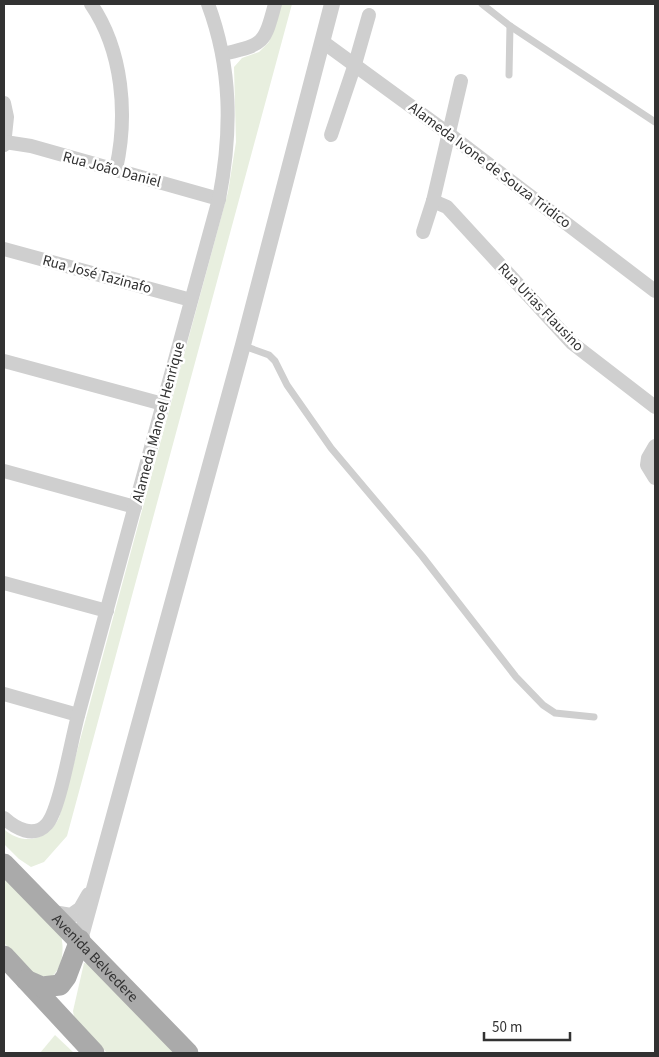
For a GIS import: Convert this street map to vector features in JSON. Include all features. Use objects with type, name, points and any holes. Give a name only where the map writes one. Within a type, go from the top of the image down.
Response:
[{"type":"main road","name":"Avenida Belvedere","points":[[4,864],[188,1053]]},
{"type":"main road","points":[[26,980],[42,987],[60,984],[66,977],[80,940]]},
{"type":"main road","points":[[5,959],[94,1053]]},
{"type":"street","points":[[91,4],[112,49],[120,84],[121,146],[116,169]]},
{"type":"street","name":"Alameda Manoel Henrique","points":[[4,818],[14,827],[25,831],[36,830],[47,825],[55,810],[78,715],[219,199],[226,161],[229,123],[228,85],[223,54],[208,4]]},
{"type":"street","points":[[223,54],[254,47],[262,41],[275,4]]},
{"type":"street","points":[[80,940],[243,345],[332,4]]},
{"type":"street","points":[[332,135],[356,64],[369,15]]},
{"type":"street","name":"Alameda Ivone de Souza Tridico","points":[[323,42],[356,64],[655,291]]},
{"type":"street","points":[[423,232],[433,201],[461,81]]},
{"type":"street","points":[[4,103],[7,117],[4,143]]},
{"type":"street","name":"Rua João Daniel","points":[[4,143],[31,146],[219,199]]},
{"type":"street","name":"Rua Urias Flausino","points":[[433,201],[447,207],[572,343],[655,407]]},
{"type":"street","name":"Rua José Tazinafo","points":[[4,248],[191,300]]},
{"type":"street","points":[[4,361],[163,404]]},
{"type":"street","points":[[655,446],[648,458],[647,465],[655,478]]},
{"type":"street","points":[[4,471],[135,507]]},
{"type":"street","points":[[4,583],[107,611]]},
{"type":"street","points":[[4,694],[78,715]]},
{"type":"street","points":[[53,913],[71,916],[86,901],[94,884]]},
{"type":"lane","points":[[482,4],[510,26],[655,122]]},
{"type":"lane","points":[[509,75],[510,26]]},
{"type":"lane","points":[[243,345],[269,355],[275,361],[287,385],[331,448],[422,556],[516,677],[543,705],[555,714],[594,717]]},
{"type":"green space","points":[[281,4],[292,4],[67,836],[44,862],[31,867],[19,859],[4,844],[4,829],[19,838],[34,838],[48,832],[59,818],[228,192],[236,142],[234,67],[242,58],[259,52],[269,42]]},
{"type":"green space","points":[[4,873],[60,933],[62,938],[62,957],[58,969],[51,977],[34,975],[4,943]]},
{"type":"green space","points":[[84,963],[94,965],[178,1053],[107,1053],[74,1017],[73,1011]]},
{"type":"green space","points":[[55,1035],[74,1053],[40,1053]]}]
